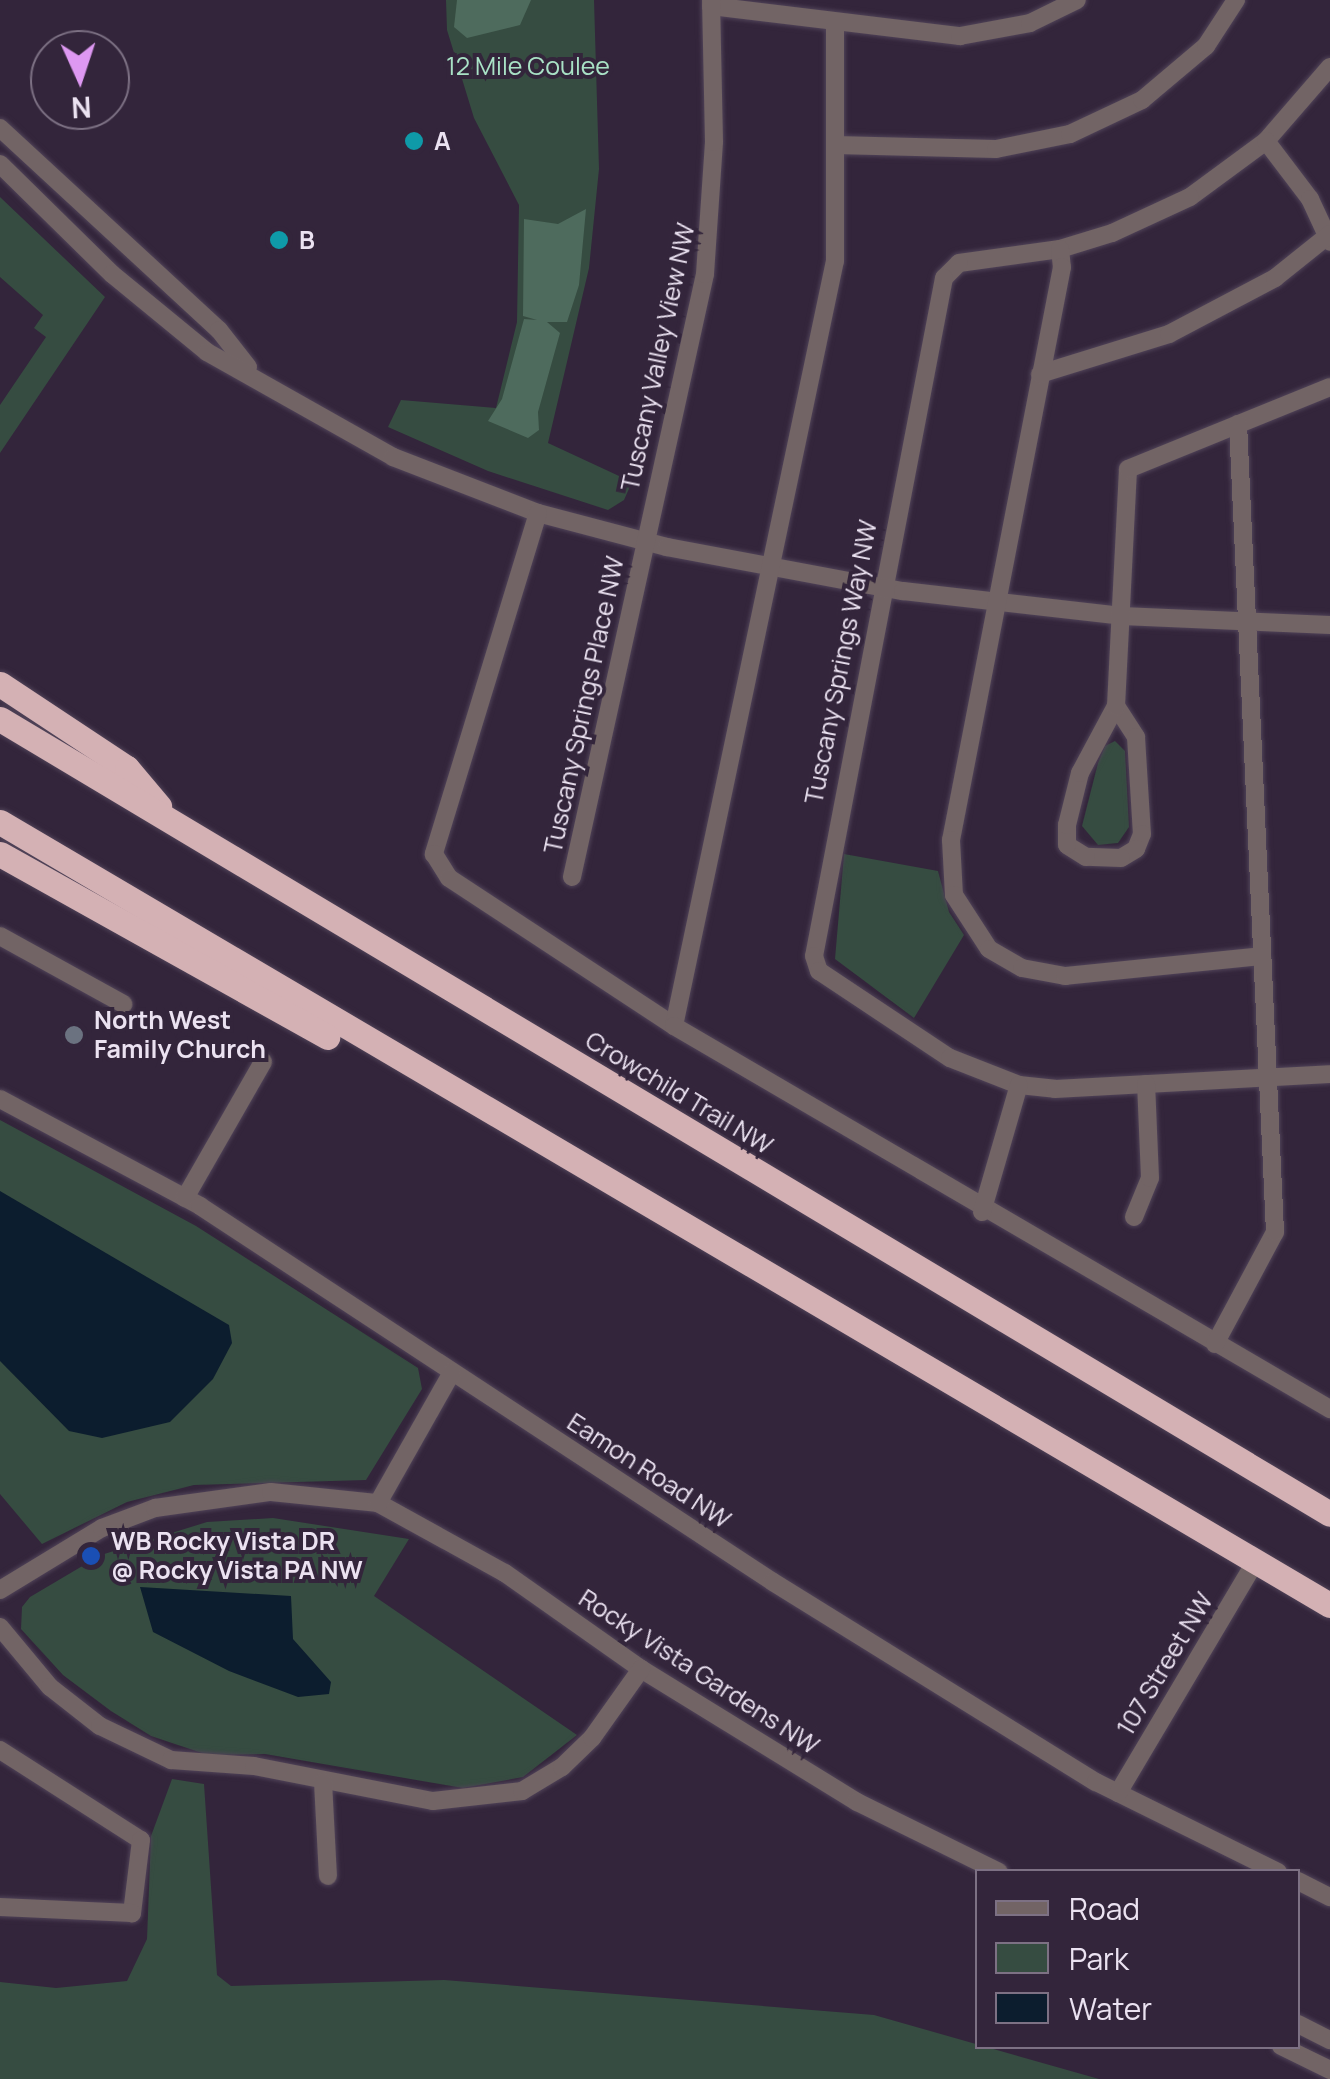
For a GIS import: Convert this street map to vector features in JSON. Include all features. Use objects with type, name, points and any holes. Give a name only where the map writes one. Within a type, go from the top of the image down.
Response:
[{"type":"highway","points":[[0,684],[127,768],[172,821]]},
{"type":"highway","name":"Crowchild Trail NW","points":[[0,719],[1330,1514]]},
{"type":"highway","points":[[0,822],[405,1064],[1330,1604]]},
{"type":"highway","points":[[0,854],[356,1053],[405,1064]]},
{"type":"street","points":[[712,3],[936,36],[984,34],[1030,23],[1077,0]]},
{"type":"street","points":[[835,145],[996,149],[1070,134],[1142,100],[1206,46],[1236,0]]},
{"type":"street","name":"Tuscany Valley View NW","points":[[645,542],[712,218],[712,3]]},
{"type":"street","points":[[674,1026],[835,261],[835,23]]},
{"type":"street","name":"Tuscany Springs Way NW","points":[[1330,67],[1266,141],[1162,212],[1060,249],[959,263],[944,278],[880,587],[814,956],[819,972],[950,1058],[1019,1085],[1146,1084],[1330,1074]]},
{"type":"street","points":[[0,128],[219,330],[252,372]]},
{"type":"street","points":[[1040,374],[1169,334],[1274,278],[1329,237],[1266,141]]},
{"type":"street","points":[[0,164],[149,306],[207,352],[252,372],[392,457],[538,513],[645,542],[880,587],[1122,616],[1330,625]]},
{"type":"street","points":[[1060,249],[1040,374],[951,840],[954,895],[966,922],[990,949],[1022,968],[1065,976],[1262,956]]},
{"type":"street","points":[[1116,706],[1136,737],[1142,834],[1136,849],[1121,858],[1086,857],[1066,845],[1067,825],[1080,773],[1116,706],[1128,469],[1330,388]]},
{"type":"street","points":[[1215,1344],[1275,1232],[1272,1077],[1262,956],[1238,424]]},
{"type":"street","points":[[538,513],[434,854],[449,878],[674,1026],[982,1212],[1330,1410]]},
{"type":"street","name":"Tuscany Springs Place NW","points":[[572,878],[645,542]]},
{"type":"street","points":[[0,936],[123,1004]]},
{"type":"street","points":[[185,1198],[263,1062]]},
{"type":"street","points":[[1134,1216],[1150,1178],[1146,1084]]},
{"type":"street","points":[[982,1212],[1019,1085]]},
{"type":"street","name":"Eamon Road NW","points":[[0,1099],[185,1198],[773,1582],[1118,1793],[1272,1869]]},
{"type":"street","points":[[0,1590],[102,1528],[155,1508],[271,1492],[378,1503],[452,1372]]},
{"type":"street","name":"Rocky Vista Gardens NW","points":[[378,1503],[505,1573],[642,1669],[857,1802],[994,1869]]},
{"type":"street","name":"107 Street NW","points":[[1118,1793],[1256,1561]]},
{"type":"street","points":[[0,1628],[50,1687],[100,1726],[171,1760],[254,1766],[433,1802],[522,1791],[592,1738],[642,1669]]},
{"type":"street","points":[[0,1750],[141,1840],[132,1913],[0,1907]]},
{"type":"street","points":[[323,1782],[328,1876]]},
{"type":"street","points":[[1300,1882],[1330,1897]]},
{"type":"street","points":[[1300,2025],[1330,2040]]},
{"type":"street","points":[[1287,2049],[1330,2070]]},
{"type":"green space","name":"12 Mile Coulee","points":[[446,0],[594,0],[599,169],[589,268],[548,443],[632,482],[624,500],[608,510],[488,471],[388,427],[401,400],[496,408],[517,322],[519,205],[474,118],[447,30]]},
{"type":"green space","points":[[457,0],[531,0],[520,25],[467,38],[454,27]]},
{"type":"green space","points":[[0,197],[105,297],[0,453],[0,405],[46,337],[34,328],[43,315],[0,277]]},
{"type":"green space","points":[[586,209],[579,285],[567,322],[547,322],[560,333],[538,412],[539,430],[528,438],[488,421],[502,399],[524,319],[537,320],[523,316],[524,219],[558,224]]},
{"type":"green space","points":[[1115,741],[1125,751],[1129,827],[1118,843],[1098,845],[1082,826],[1098,763],[1105,746]]},
{"type":"green space","points":[[844,854],[938,871],[949,912],[964,935],[914,1018],[835,959]]},
{"type":"green space","points":[[0,1120],[196,1226],[418,1368],[422,1389],[366,1480],[194,1485],[127,1502],[42,1544],[0,1494]]},
{"type":"green space","points":[[273,1518],[409,1539],[374,1596],[577,1735],[523,1777],[463,1788],[265,1754],[208,1755],[151,1736],[111,1711],[63,1675],[21,1629],[22,1607],[30,1597],[101,1555],[207,1522]]},
{"type":"green space","points":[[172,1779],[204,1784],[217,1975],[231,1986],[444,1980],[874,2015],[975,2044],[975,2049],[994,2049],[1099,2079],[0,2079],[0,1982],[56,1988],[127,1981],[147,1939],[151,1836]]},
{"type":"water","points":[[0,1191],[229,1325],[232,1343],[213,1379],[170,1422],[102,1438],[69,1431],[0,1361]]},
{"type":"water","points":[[140,1587],[291,1596],[293,1639],[331,1682],[329,1694],[298,1697],[229,1671],[153,1632]]},
{"type":"place","name":"A","points":[[414,141]]},
{"type":"place","name":"B","points":[[279,240]]},
{"type":"place","name":"North West Family Church","points":[[74,1035]]},
{"type":"place","name":"WB Rocky Vista DR @ Rocky Vista PA NW","points":[[91,1556]]}]
